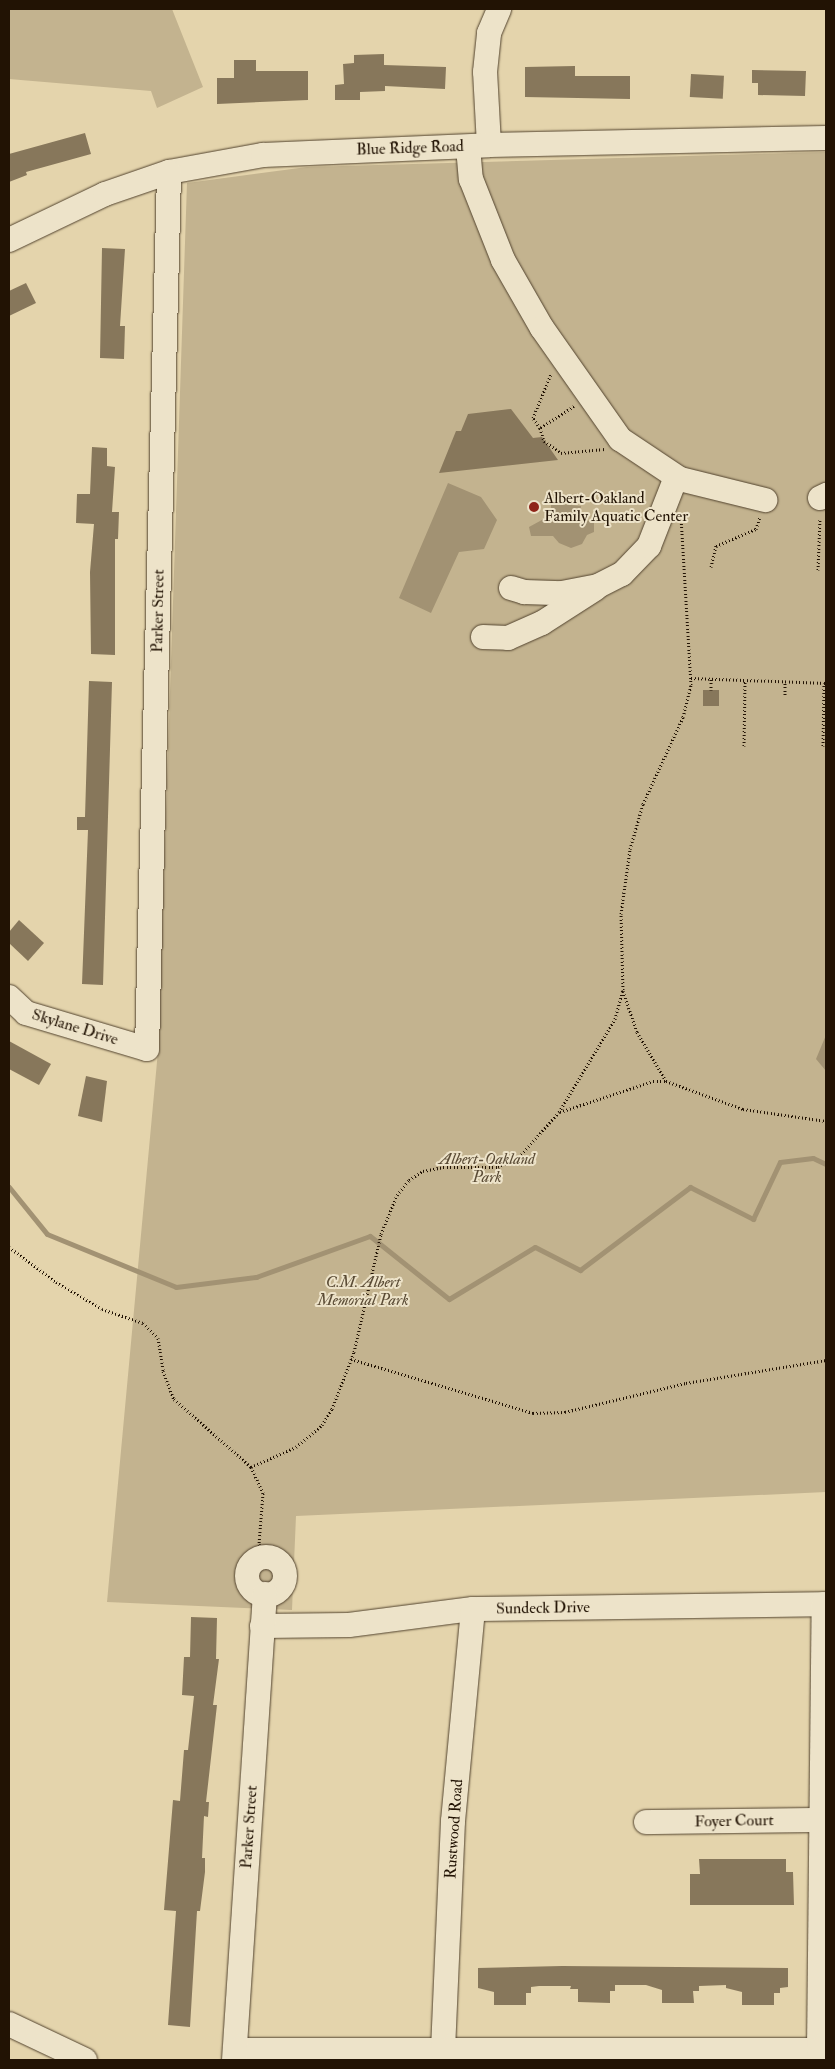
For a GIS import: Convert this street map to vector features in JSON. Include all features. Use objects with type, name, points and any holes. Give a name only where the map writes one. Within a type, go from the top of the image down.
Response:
[{"type":"street","points":[[499,9],[489,33],[478,146],[471,179],[503,260],[542,328],[620,439],[676,477],[696,485],[765,500]]},
{"type":"street","name":"Blue Ridge Road","points":[[9,240],[106,194],[169,172],[263,155],[478,146],[826,138]]},
{"type":"street","name":"Parker Street","points":[[147,1049],[169,172]]},
{"type":"street","points":[[511,588],[536,592],[562,592],[598,586],[622,574],[649,546],[676,477]]},
{"type":"street","points":[[483,637],[508,638],[542,623],[589,596],[598,586]]},
{"type":"street","points":[[536,592],[533,606],[535,615],[542,623]]},
{"type":"street","name":"Skylane Drive","points":[[9,997],[26,1013],[147,1049]]},
{"type":"street","name":"Parker Street","points":[[234,2055],[265,1594],[253,1590],[248,1572],[254,1561],[266,1557]]},
{"type":"street","points":[[234,2055],[442,2050],[823,2050],[822,1820],[825,1604]]},
{"type":"street","name":"Sundeck Drive","points":[[262,1626],[349,1625],[473,1608],[825,1604]]},
{"type":"street","name":"Rustwood Road","points":[[442,2050],[453,1821],[473,1608]]},
{"type":"street","name":"Foyer Court","points":[[646,1822],[822,1820]]},
{"type":"street","points":[[9,2024],[85,2060]]},
{"type":"path","points":[[551,373],[533,418],[540,428],[544,441],[561,453],[604,449],[620,439]]},
{"type":"path","points":[[540,428],[574,406]]},
{"type":"path","points":[[711,568],[716,546],[756,529],[765,500]]},
{"type":"path","points":[[818,570],[822,504]]},
{"type":"path","points":[[666,1081],[637,1032],[623,990],[621,914],[630,849],[642,804],[683,717],[691,678],[684,536],[680,511]]},
{"type":"path","points":[[691,678],[825,683],[823,746]]},
{"type":"path","points":[[711,679],[712,690]]},
{"type":"path","points":[[744,746],[746,680]]},
{"type":"path","points":[[785,681],[785,695]]},
{"type":"path","points":[[250,1467],[296,1447],[322,1425],[332,1409],[351,1359],[381,1234],[396,1195],[409,1180],[423,1171],[443,1167],[498,1167],[519,1157],[559,1112],[603,1043],[615,1019],[623,990]]},
{"type":"path","points":[[559,1112],[653,1081],[666,1081],[743,1109],[826,1121]]},
{"type":"path","points":[[9,1247],[56,1282],[102,1309],[143,1323],[158,1338],[163,1372],[174,1398],[250,1467],[263,1493],[259,1544],[266,1557]]},
{"type":"path","points":[[351,1359],[533,1413],[565,1412],[686,1383],[826,1360]]},
{"type":"green space","points":[[9,9],[172,9],[203,87],[157,108],[151,91],[9,79]]},
{"type":"green space","name":"Albert-Oakland Park","points":[[826,152],[826,1492],[296,1516],[292,1610],[107,1602],[158,1051],[187,183],[307,167]]},
{"type":"shaded area","points":[[448,483],[481,497],[497,520],[484,549],[459,552],[431,613],[399,598]]},
{"type":"shaded area","points":[[551,503],[581,506],[580,519],[594,522],[594,532],[587,535],[582,544],[571,548],[559,543],[553,536],[531,536],[529,527],[551,515]]},
{"type":"shaded area","points":[[826,1035],[826,1071],[816,1059]]},
{"type":"building","points":[[384,54],[384,65],[446,67],[445,89],[385,86],[385,91],[360,92],[360,100],[335,100],[335,85],[344,84],[343,64],[354,63],[354,55]]},
{"type":"building","points":[[234,60],[256,60],[256,71],[308,71],[308,100],[217,104],[217,78],[234,78]]},
{"type":"building","points":[[575,66],[575,76],[630,76],[630,99],[525,97],[525,67]]},
{"type":"building","points":[[752,70],[806,71],[805,96],[758,95],[758,83],[752,83]]},
{"type":"building","points":[[691,74],[724,76],[723,99],[690,97]]},
{"type":"building","points":[[85,133],[91,154],[26,172],[27,175],[9,182],[9,154]]},
{"type":"building","points":[[102,248],[125,249],[120,326],[125,326],[124,359],[100,358]]},
{"type":"building","points":[[26,283],[36,303],[9,316],[9,291]]},
{"type":"building","points":[[511,409],[533,438],[542,437],[558,460],[439,473],[456,431],[461,431],[468,414]]},
{"type":"building","points":[[92,447],[107,448],[107,466],[115,467],[112,512],[119,512],[118,539],[115,539],[115,655],[91,654],[90,572],[94,524],[76,523],[77,494],[90,494]]},
{"type":"building","points":[[89,681],[112,682],[103,985],[82,984],[88,830],[77,830],[77,817],[85,817]]},
{"type":"building","points":[[703,690],[719,690],[719,706],[703,706]]},
{"type":"building","points":[[19,920],[44,943],[28,961],[9,943],[9,932]]},
{"type":"building","points":[[9,1041],[51,1064],[39,1085],[9,1069]]},
{"type":"building","points":[[86,1076],[107,1081],[102,1122],[78,1116]]},
{"type":"building","points":[[191,1617],[217,1618],[216,1659],[219,1659],[213,1705],[217,1705],[206,1802],[209,1802],[208,1817],[204,1816],[202,1858],[205,1858],[205,1872],[200,1911],[197,1911],[190,2027],[168,2025],[176,1911],[164,1910],[173,1800],[180,1801],[184,1750],[188,1750],[194,1696],[182,1695],[184,1657],[190,1657]]},
{"type":"building","points":[[699,1859],[786,1859],[786,1872],[793,1872],[794,1905],[690,1905],[690,1874],[700,1874]]},
{"type":"building","points":[[562,1966],[788,1968],[788,1987],[780,1988],[780,1993],[774,1993],[774,2005],[742,2005],[742,1992],[726,1988],[726,1985],[699,1986],[699,1991],[693,1991],[694,2003],[662,2003],[662,1990],[646,1985],[615,1985],[615,1991],[610,1991],[610,2003],[578,2002],[578,1989],[570,1989],[571,1986],[539,1986],[531,1987],[531,1993],[526,1993],[526,2005],[494,2005],[494,1992],[478,1988],[478,1968]]},
{"type":"waterway","points":[[9,1187],[47,1234],[176,1287],[256,1277],[370,1236],[449,1299],[535,1247],[580,1270],[690,1187],[753,1219],[780,1162],[813,1158],[826,1164]]},
{"type":"place","name":"Albert-Oakland Family Aquatic Center","points":[[534,507]]},
{"type":"park label","name":"C.M. Albert Memorial Park","points":[[363,1291]]}]
